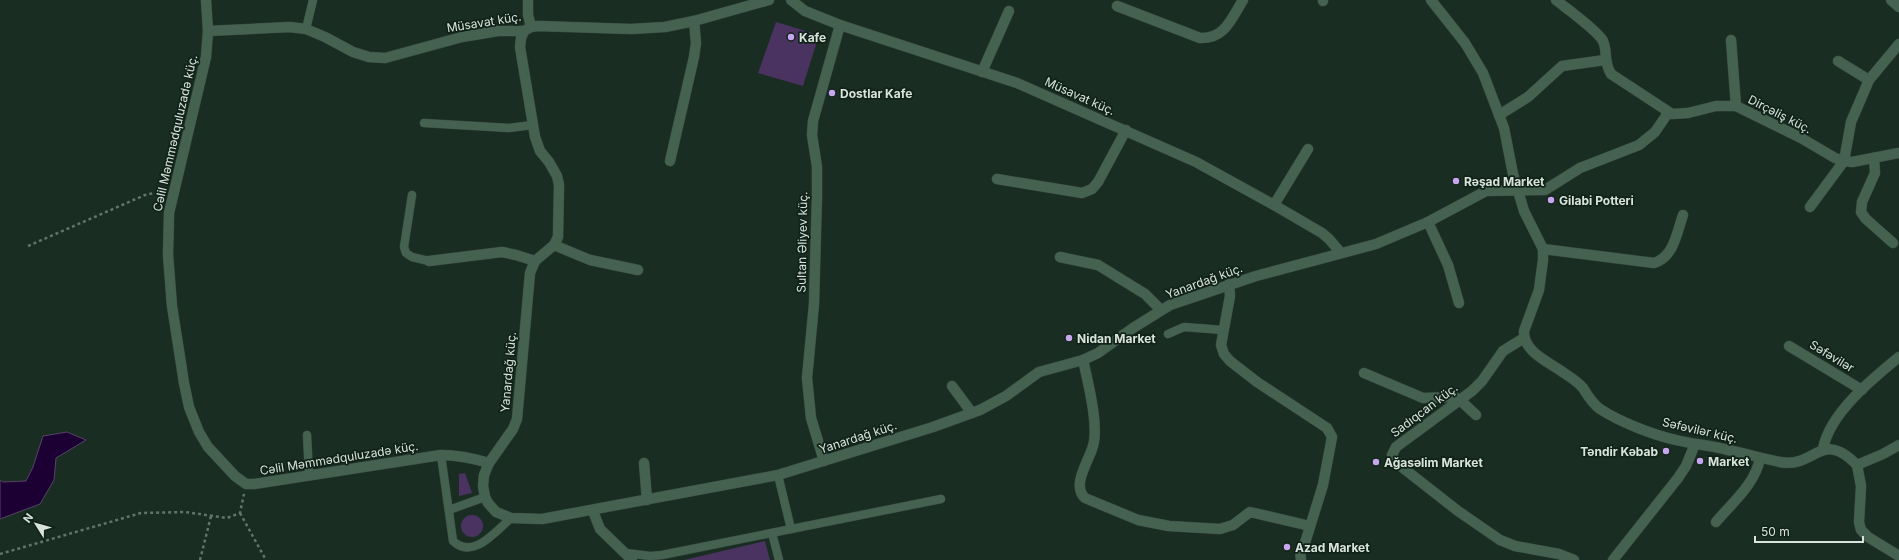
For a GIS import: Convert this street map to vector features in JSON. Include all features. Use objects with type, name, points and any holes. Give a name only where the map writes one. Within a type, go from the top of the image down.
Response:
[{"type":"street","name":"Cəlil Məmmədquluzadə küç.","points":[[206,0],[208,31],[206,57],[173,190],[169,213],[168,256],[175,328],[189,407],[199,432],[208,447],[235,476],[246,484],[268,483],[309,474],[441,455],[458,455],[489,463]]},
{"type":"street","points":[[429,261],[502,252],[516,254],[535,261],[554,245],[559,230],[559,185],[557,176],[537,143],[532,125],[520,47],[521,38],[527,29],[528,0]]},
{"type":"street","name":"Müsavat küç.","points":[[208,31],[290,27],[306,29],[353,52],[369,57],[384,58],[462,37],[550,25],[645,29],[694,21],[769,0]]},
{"type":"street","name":"Müsavat küç.","points":[[791,0],[805,11],[840,25],[1043,94],[1196,162],[1274,205],[1329,238],[1341,253]]},
{"type":"street","points":[[1116,6],[1200,38],[1209,38],[1218,36],[1224,30],[1243,0]]},
{"type":"street","points":[[1431,0],[1455,29],[1483,73],[1500,115],[1507,138],[1513,174],[1518,192],[1528,221],[1543,249],[1539,290],[1525,325],[1524,338]]},
{"type":"street","points":[[1556,0],[1589,27],[1602,41],[1605,60],[1611,74],[1668,112]]},
{"type":"street","points":[[1891,0],[1899,7]]},
{"type":"street","points":[[982,72],[1009,11]]},
{"type":"street","points":[[670,161],[694,57],[696,43],[694,21]]},
{"type":"street","name":"Sultan Əliyev küç.","points":[[824,461],[811,418],[807,378],[814,304],[817,167],[812,135],[813,121],[840,25]]},
{"type":"street","points":[[1731,40],[1736,106]]},
{"type":"street","points":[[1810,207],[1844,161],[1851,122],[1868,80],[1899,44]]},
{"type":"street","points":[[1500,115],[1528,97],[1562,66],[1605,60]]},
{"type":"street","points":[[1838,61],[1868,80]]},
{"type":"street","name":"Dirçəliş küç.","points":[[1668,112],[1677,115],[1716,106],[1736,106],[1801,138],[1835,158],[1844,161],[1852,162],[1899,153]]},
{"type":"street","name":"Yanardağ küç.","points":[[535,261],[528,284],[517,420],[514,429],[489,463],[483,480],[484,497],[496,512],[511,518],[542,519],[593,511],[778,475],[972,413],[992,404],[1039,372],[1083,360],[1098,353],[1161,310],[1229,284],[1376,244],[1428,222],[1486,191],[1518,192],[1545,190],[1580,168],[1639,145],[1655,132],[1668,112]]},
{"type":"street","points":[[997,180],[1082,193],[1092,189],[1098,182],[1126,130]]},
{"type":"street","points":[[1274,205],[1308,149]]},
{"type":"street","points":[[1874,158],[1875,173],[1862,202],[1861,212],[1866,219],[1893,243]]},
{"type":"street","points":[[1543,249],[1654,263],[1662,261],[1669,254],[1683,215]]},
{"type":"street","points":[[1428,222],[1448,265],[1459,303]]},
{"type":"street","points":[[554,245],[590,260],[638,270]]},
{"type":"street","points":[[1060,257],[1098,265],[1145,294],[1161,310]]},
{"type":"street","points":[[1229,284],[1230,296],[1221,345],[1224,354],[1230,361],[1257,382],[1327,428],[1332,436],[1324,485],[1304,546],[1300,551],[1301,560]]},
{"type":"street","name":"Sadıqcan küç.","points":[[1524,338],[1503,352],[1482,381],[1460,400],[1396,446],[1392,455],[1394,459],[1458,511],[1500,540],[1515,546],[1559,554],[1574,560]]},
{"type":"street","name":"Səfəvilər küç.","points":[[1524,338],[1530,349],[1574,380],[1582,388],[1590,400],[1601,410],[1663,436],[1786,463],[1802,461],[1823,449]]},
{"type":"street","name":"Səfəvilər","points":[[1789,346],[1862,390]]},
{"type":"street","points":[[1899,357],[1862,390],[1828,432],[1825,437],[1823,449],[1836,451],[1852,460],[1857,465],[1861,486],[1859,522],[1861,530],[1868,537],[1899,559]]},
{"type":"street","points":[[1083,360],[1088,382],[1095,436],[1093,446],[1079,483],[1079,490],[1085,498],[1138,520],[1163,526],[1220,529],[1233,525],[1250,512],[1310,526]]},
{"type":"street","points":[[1364,373],[1423,398],[1454,397],[1460,400],[1476,415]]},
{"type":"street","points":[[952,386],[972,413]]},
{"type":"street","points":[[1613,560],[1678,478],[1686,466],[1695,444]]},
{"type":"street","points":[[1857,465],[1884,454],[1899,445]]},
{"type":"street","points":[[1716,522],[1752,479],[1758,469],[1760,458]]},
{"type":"street","points":[[644,463],[647,500]]},
{"type":"street","points":[[593,511],[600,529],[629,557]]},
{"type":"lane","points":[[306,29],[313,0]]},
{"type":"lane","points":[[424,124],[509,128],[532,125]]},
{"type":"lane","points":[[412,195],[404,247],[406,253],[412,257],[429,261]]},
{"type":"lane","points":[[1168,334],[1184,327],[1223,330]]},
{"type":"lane","points":[[307,435],[309,474]]},
{"type":"lane","points":[[441,455],[453,540],[459,546],[469,548],[477,546],[511,518]]},
{"type":"lane","points":[[778,475],[791,530]]},
{"type":"lane","points":[[449,510],[484,497]]},
{"type":"lane","points":[[629,557],[662,555],[940,499]]},
{"type":"lane","points":[[772,533],[779,560]]},
{"type":"path","points":[[28,246],[144,195],[173,190]]},
{"type":"path","points":[[246,484],[240,513],[266,560]]},
{"type":"path","points":[[0,554],[141,512],[185,512],[228,518],[240,513]]},
{"type":"path","points":[[200,560],[211,516]]},
{"type":"shaded area","points":[[776,22],[819,35],[803,86],[758,73]]},
{"type":"shaded area","points":[[67,432],[86,440],[56,458],[54,480],[40,504],[0,519],[0,480],[3,482],[26,481],[33,467],[43,436]]},
{"type":"shaded area","points":[[465,473],[472,493],[459,496],[459,474]]},
{"type":"shaded area","points":[[472,515],[480,518],[483,526],[480,534],[472,537],[464,534],[461,526],[464,518]]},
{"type":"shaded area","points":[[765,541],[770,560],[684,560]]},
{"type":"place","name":"Kafe","points":[[791,37]]},
{"type":"place","name":"Dostlar Kafe","points":[[832,93]]},
{"type":"place","name":"Rəşad Market","points":[[1456,181]]},
{"type":"place","name":"Gilabi Potteri","points":[[1551,200]]},
{"type":"place","name":"Nidan Market","points":[[1069,338]]},
{"type":"place","name":"Təndir Kəbab","points":[[1666,451]]},
{"type":"place","name":"Market","points":[[1700,461]]},
{"type":"place","name":"Ağasəlim Market","points":[[1376,462]]},
{"type":"place","name":"Azad Market","points":[[1287,547]]}]
